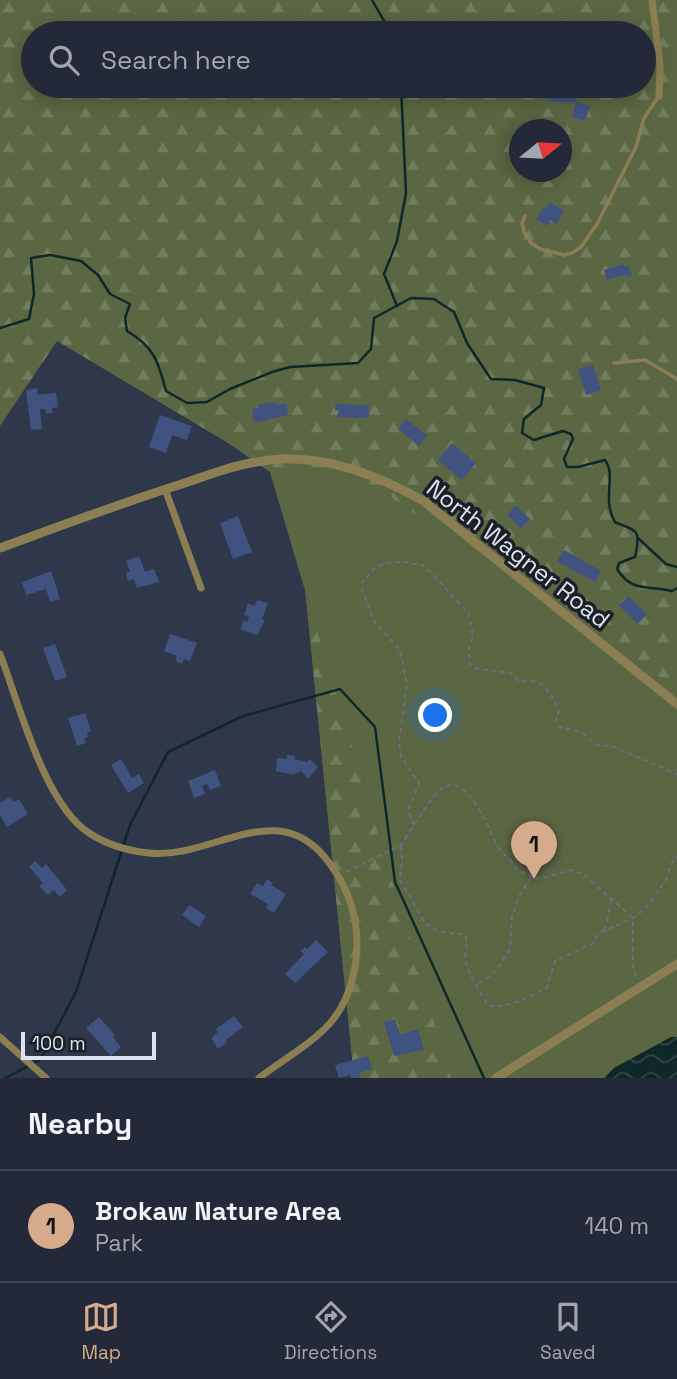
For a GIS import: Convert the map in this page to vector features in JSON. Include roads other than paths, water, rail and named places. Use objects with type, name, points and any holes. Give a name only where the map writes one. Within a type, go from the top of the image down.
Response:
[{"type":"street","points":[[652,0],[655,21]]},
{"type":"street","points":[[656,33],[660,66],[659,96]]},
{"type":"street","name":"North Wagner Road","points":[[0,548],[247,462],[282,459],[346,466],[386,481],[422,500],[677,704]]},
{"type":"street","points":[[165,489],[201,587]]},
{"type":"street","points":[[0,654],[51,785],[64,809],[87,832],[115,846],[150,854],[181,851],[250,832],[279,830],[307,839],[326,857],[339,876],[354,912],[358,942],[356,966],[346,995],[331,1022],[260,1078]]},
{"type":"street","points":[[495,1078],[677,964]]},
{"type":"street","points":[[0,1037],[46,1078]]},
{"type":"lane","points":[[525,216],[522,223],[524,232],[531,243],[540,249],[564,255],[581,247],[597,224],[636,147],[644,118],[659,96]]},
{"type":"lane","points":[[614,363],[645,359],[677,379]]},
{"type":"water","points":[[671,1037],[677,1037],[677,1078],[604,1078],[614,1068]]},
{"type":"waterway","points":[[372,0],[384,21]]},
{"type":"waterway","points":[[397,306],[384,274],[397,241],[406,193],[402,98]]},
{"type":"waterway","points":[[0,328],[29,319],[34,294],[31,258],[50,255],[81,261],[98,275],[110,294],[130,304],[125,318],[127,331],[154,356],[166,391],[187,403],[207,402],[230,389],[290,367],[358,363],[371,349],[374,318],[411,298],[434,299],[454,312],[467,343],[491,379],[515,380],[544,388],[541,405],[524,419],[522,433],[534,440],[563,431],[571,434],[573,439],[564,459],[567,467],[605,460],[610,473],[611,513],[615,522],[636,533],[638,541],[635,557],[619,563],[617,569],[623,577],[641,587],[672,591],[677,588]]},
{"type":"waterway","points":[[639,539],[666,564],[677,567]]},
{"type":"waterway","points":[[5,1078],[40,1060],[76,992],[130,825],[168,752],[243,716],[340,689],[375,727],[395,882],[484,1078]]},
{"type":"place","name":"Brokaw Nature Area","points":[[534,879]]}]
